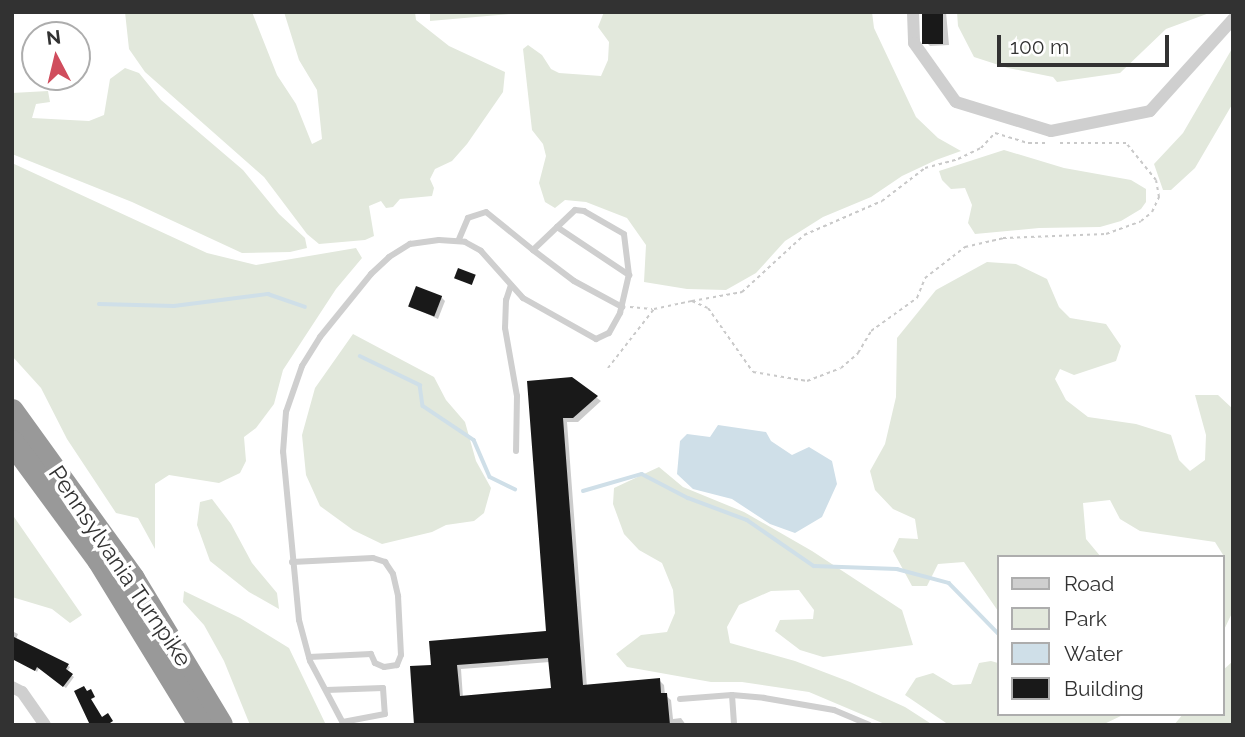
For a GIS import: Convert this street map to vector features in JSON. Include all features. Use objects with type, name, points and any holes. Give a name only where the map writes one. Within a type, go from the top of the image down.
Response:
[{"type":"highway","name":"Pennsylvania Turnpike","points":[[12,411],[107,539],[160,621],[221,725]]},
{"type":"highway","name":"Pennsylvania Turnpike","points":[[12,442],[99,560],[200,725]]},
{"type":"street","points":[[913,12],[914,43],[956,102],[1051,131],[1150,111],[1233,19]]},
{"type":"street","points":[[12,687],[22,692],[45,725]]},
{"type":"lane","points":[[326,690],[383,688],[385,715],[343,723],[326,690],[309,657],[299,620],[283,452],[286,412],[302,366],[320,337],[389,257],[410,244],[458,241],[481,251],[523,298],[596,339],[609,333],[622,307],[629,275],[624,234],[576,210],[533,250]]},
{"type":"lane","points":[[458,241],[468,218],[486,212],[574,281],[622,307]]},
{"type":"lane","points":[[557,227],[629,275]]},
{"type":"lane","points":[[511,285],[506,299],[505,328],[517,396],[516,451]]},
{"type":"lane","points":[[292,562],[373,558],[384,562],[393,574],[398,596],[401,655],[397,664],[384,667],[375,663],[371,654],[309,657]]},
{"type":"lane","points":[[732,695],[734,725]]},
{"type":"lane","points":[[680,699],[732,695],[834,710],[870,725]]},
{"type":"path","points":[[622,307],[654,309],[692,301],[742,292],[804,236],[882,201],[925,168],[958,159],[981,148],[995,133],[1028,144],[1126,143],[1156,180],[1159,197],[1152,212],[1141,221],[1107,234],[1003,238],[965,247],[925,278],[917,298],[886,317],[841,368],[807,381],[753,372],[708,308],[692,301]]},
{"type":"path","points":[[608,368],[654,309]]},
{"type":"green space","points":[[125,12],[252,12],[277,75],[296,104],[312,144],[322,139],[317,90],[299,60],[284,12],[415,12],[416,20],[449,46],[505,72],[503,92],[452,161],[435,169],[430,179],[434,188],[432,196],[400,199],[393,207],[386,208],[381,201],[369,206],[374,236],[365,240],[319,244],[307,234],[264,177],[145,72],[129,49]]},
{"type":"green space","points":[[430,12],[533,12],[430,21]]},
{"type":"green space","points":[[604,12],[872,12],[874,28],[916,117],[938,138],[961,151],[902,176],[871,197],[823,217],[785,241],[756,273],[726,290],[687,289],[644,282],[646,245],[627,218],[586,202],[565,200],[555,208],[545,202],[539,183],[546,156],[543,144],[532,130],[523,49],[528,45],[542,55],[551,69],[559,73],[601,76],[608,60],[609,42],[598,27]]},
{"type":"green space","points":[[957,12],[1212,12],[1166,29],[1120,73],[1057,82],[1053,77],[1008,68],[974,57],[958,26]]},
{"type":"green space","points":[[1233,47],[1233,103],[1195,168],[1171,190],[1163,190],[1154,164],[1183,133]]},
{"type":"green space","points":[[125,68],[139,73],[161,100],[243,170],[279,214],[305,238],[307,248],[290,252],[242,253],[132,202],[12,154],[12,93],[48,91],[50,102],[36,104],[32,118],[89,121],[104,115],[110,79]]},
{"type":"green space","points":[[1004,150],[1064,168],[1131,180],[1146,189],[1146,202],[1141,209],[1121,221],[1100,227],[1039,228],[975,234],[968,223],[972,205],[965,188],[951,189],[942,180],[939,171]]},
{"type":"green space","points":[[12,163],[207,253],[256,265],[356,248],[362,258],[336,289],[283,370],[274,404],[256,428],[244,437],[246,461],[240,473],[219,483],[169,475],[155,484],[155,549],[138,518],[116,513],[67,439],[41,388],[12,356]]},
{"type":"green space","points":[[987,262],[1016,264],[1047,279],[1059,307],[1070,318],[1106,324],[1121,346],[1116,361],[1074,375],[1060,369],[1055,379],[1066,400],[1088,417],[1136,424],[1171,435],[1179,460],[1190,471],[1205,460],[1206,435],[1195,395],[1218,395],[1233,409],[1233,611],[1224,630],[1225,558],[1215,542],[1140,531],[1120,519],[1110,500],[1083,503],[1086,539],[1099,555],[996,555],[996,608],[964,562],[938,564],[927,586],[912,586],[893,551],[899,538],[918,539],[915,519],[893,509],[875,490],[870,471],[885,444],[896,397],[897,338],[936,290]]},
{"type":"green space","points":[[353,334],[434,377],[446,400],[465,422],[476,461],[491,488],[484,513],[474,521],[446,525],[432,532],[382,544],[353,530],[320,506],[306,475],[302,435],[315,388]]},
{"type":"green space","points":[[659,467],[683,487],[744,512],[812,551],[902,610],[913,645],[823,657],[800,650],[775,631],[780,620],[813,619],[814,610],[799,590],[771,591],[739,605],[727,627],[730,643],[795,661],[850,682],[905,707],[933,725],[887,725],[809,692],[742,682],[711,682],[627,667],[616,654],[641,635],[667,632],[675,613],[673,590],[662,563],[639,550],[624,534],[613,504],[614,488]]},
{"type":"green space","points":[[212,499],[231,524],[252,563],[277,593],[279,609],[249,592],[210,561],[197,525],[200,502]]},
{"type":"green space","points":[[12,514],[82,615],[70,623],[52,609],[12,597]]},
{"type":"green space","points":[[184,591],[240,618],[289,648],[326,725],[250,725],[224,661],[204,625],[183,602]]},
{"type":"green space","points":[[1233,661],[1233,725],[1174,725],[1181,716],[1224,716],[1224,669]]},
{"type":"green space","points":[[996,662],[996,716],[1121,716],[1102,725],[949,725],[905,695],[916,678],[933,673],[953,685],[971,684],[979,663]]},
{"type":"water","points":[[718,425],[766,432],[771,441],[792,455],[809,447],[832,461],[837,484],[822,517],[795,533],[770,524],[732,499],[693,489],[677,474],[680,441],[687,434],[710,437]]},
{"type":"building","points":[[922,12],[943,12],[943,44],[922,44]]},
{"type":"building","points":[[458,268],[476,275],[472,285],[454,278]]},
{"type":"building","points":[[416,286],[442,296],[434,317],[408,307]]},
{"type":"building","points":[[572,377],[598,396],[573,418],[563,418],[583,685],[660,678],[661,693],[667,693],[670,725],[414,725],[410,666],[431,665],[429,641],[546,631],[527,381]],"holes":[[[548,658],[551,688],[460,696],[457,665]]]},
{"type":"building","points":[[12,636],[69,664],[66,669],[73,674],[63,687],[37,667],[35,671],[12,659]]},
{"type":"building","points":[[84,686],[87,691],[91,689],[95,697],[91,699],[102,717],[108,713],[113,721],[107,725],[90,725],[74,691]]},
{"type":"waterway","points":[[99,304],[174,306],[268,294],[305,307]]},
{"type":"waterway","points":[[360,356],[420,385],[423,406],[474,440],[490,477],[515,489]]},
{"type":"waterway","points":[[583,491],[642,474],[688,498],[747,520],[814,566],[897,569],[949,583],[996,631]]}]
